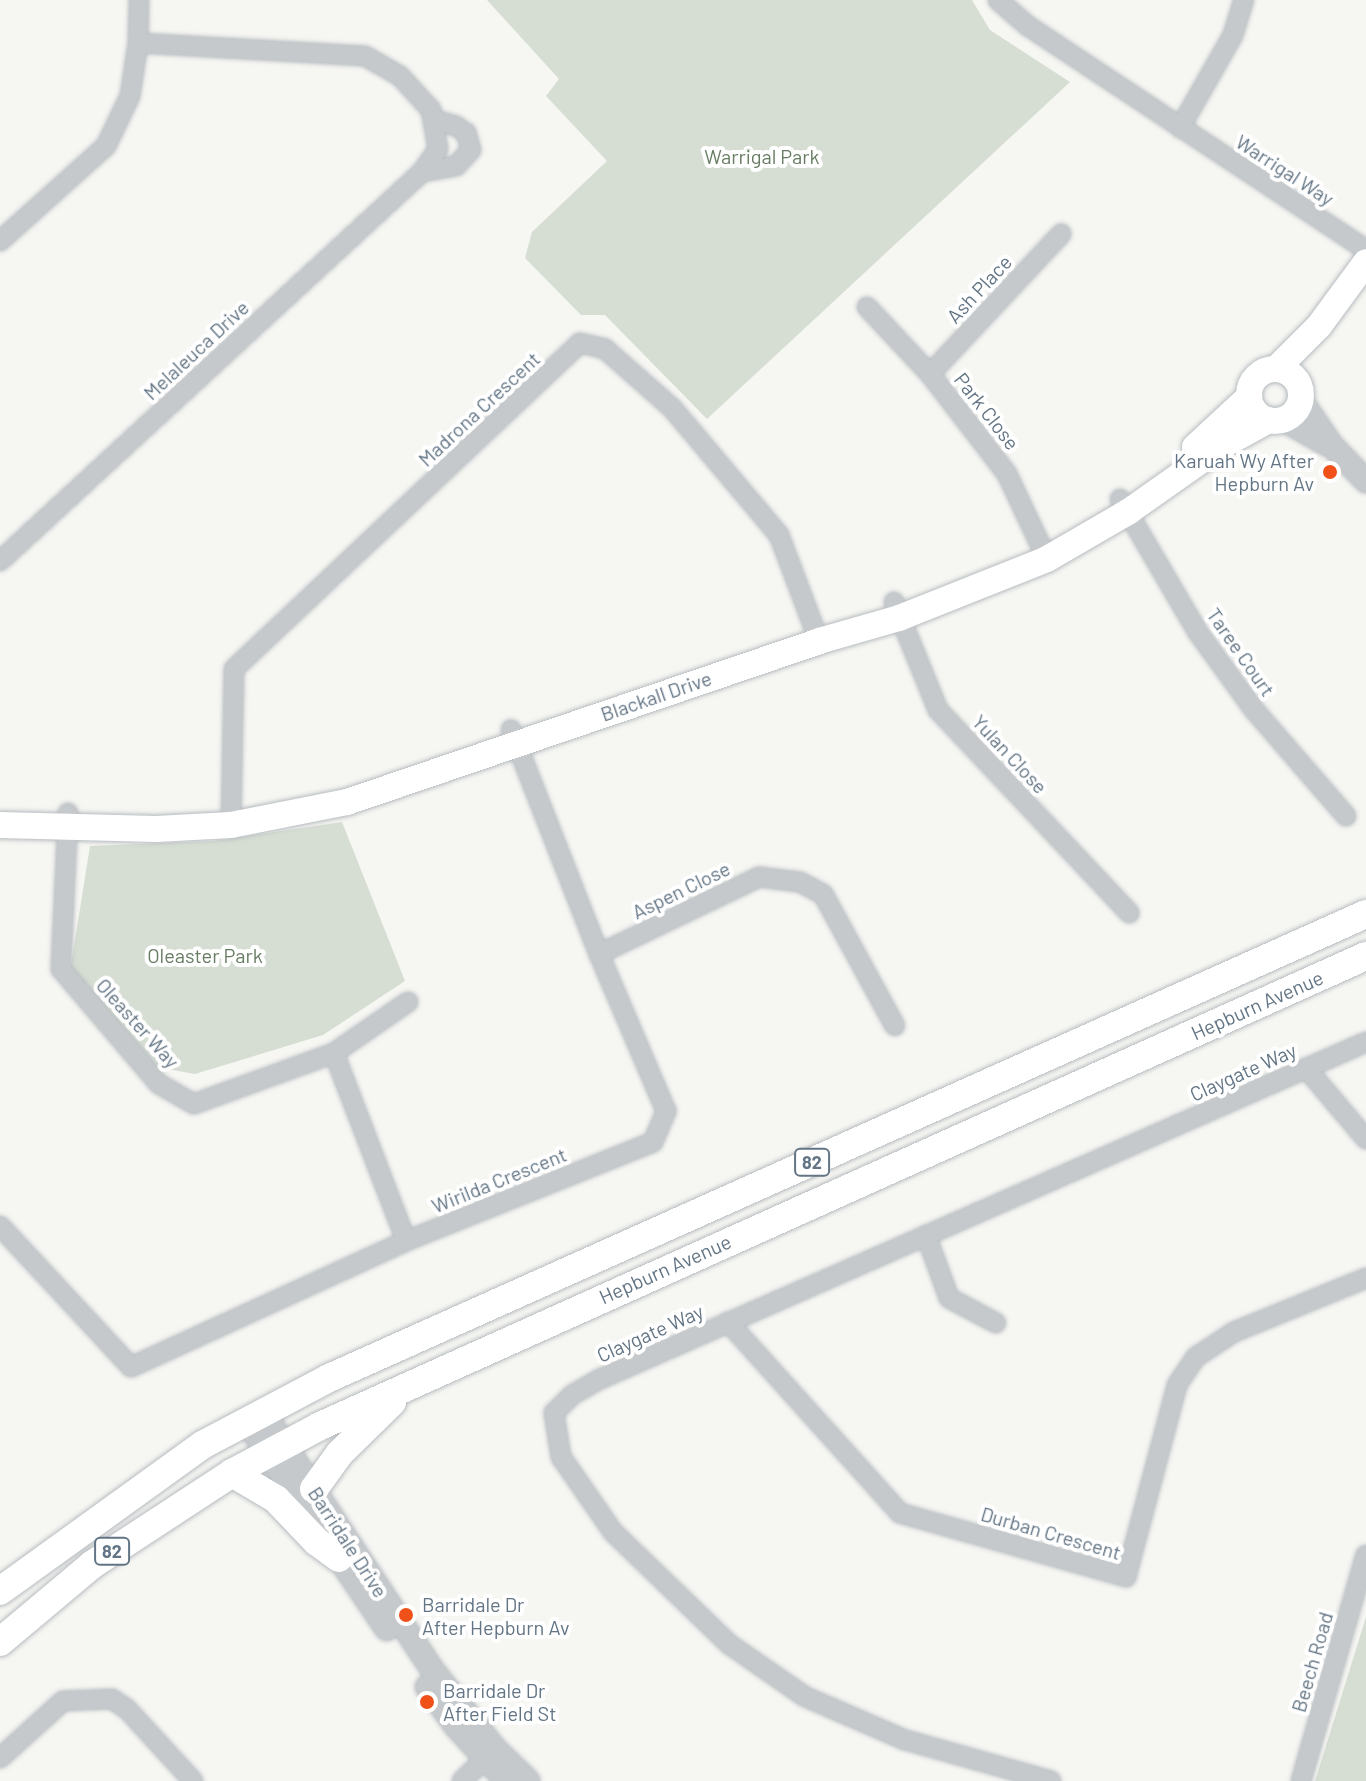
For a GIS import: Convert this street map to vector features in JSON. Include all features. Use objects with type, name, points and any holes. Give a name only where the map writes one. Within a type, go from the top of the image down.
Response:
[{"type":"main road","points":[[1366,262],[1319,326],[1276,369],[1258,375],[1252,383],[1249,397],[1257,414],[1276,420],[1292,414],[1314,359],[1366,287]]},
{"type":"main road","points":[[1276,369],[1291,375],[1300,394]]},
{"type":"main road","name":"Blackall Drive","points":[[1124,506],[1249,397]]},
{"type":"main road","name":"Blackall Drive","points":[[0,825],[231,817],[347,802],[512,737],[816,633],[896,610],[1043,551],[1223,445],[1276,420]]},
{"type":"main road","name":"Blackall Drive","points":[[0,810],[68,821]]},
{"type":"main road","name":"Hepburn Avenue","points":[[0,1591],[192,1452],[329,1378],[1365,914]]},
{"type":"main road","name":"Hepburn Avenue","points":[[0,1642],[93,1564],[232,1473],[276,1449],[435,1372],[1366,956]]},
{"type":"main road","points":[[314,1489],[366,1424],[435,1372]]},
{"type":"main road","points":[[232,1473],[276,1499],[317,1542],[339,1558]]},
{"type":"street","points":[[0,241],[106,146],[130,96],[138,43],[139,0]]},
{"type":"street","name":"Warrigal Way","points":[[998,0],[1028,26],[1366,250]]},
{"type":"street","points":[[1180,128],[1233,35],[1244,0]]},
{"type":"street","name":"Melaleuca Drive","points":[[0,561],[422,172],[438,149],[431,110],[400,76],[365,56],[138,43]]},
{"type":"street","name":"Melaleuca Drive","points":[[422,172],[456,166],[471,150],[466,133],[456,126],[435,120]]},
{"type":"street","name":"Ash Place","points":[[930,374],[1061,234]]},
{"type":"street","name":"Park Close","points":[[867,307],[930,374],[1007,474],[1043,551]]},
{"type":"street","name":"Madrona Crescent","points":[[231,817],[234,669],[580,343],[605,349],[672,408],[779,535],[816,633]]},
{"type":"street","points":[[1300,394],[1332,446],[1366,481]]},
{"type":"street","points":[[1276,420],[1332,446]]},
{"type":"street","name":"Taree Court","points":[[1124,506],[1197,631],[1255,711],[1346,816]]},
{"type":"street","name":"Yulan Close","points":[[896,610],[938,710],[1129,913]]},
{"type":"street","name":"Wirilda Crescent","points":[[0,1226],[131,1367],[406,1241],[653,1142],[666,1111],[512,737]]},
{"type":"street","name":"Oleaster Way","points":[[68,821],[61,969],[159,1084],[194,1104],[334,1053],[408,1002]]},
{"type":"street","name":"Aspen Close","points":[[599,954],[759,877],[800,882],[823,894],[895,1026]]},
{"type":"street","name":"Claygate Way","points":[[1051,1781],[905,1740],[804,1696],[729,1644],[613,1532],[561,1457],[554,1413],[572,1395],[598,1380],[1366,1042]]},
{"type":"street","points":[[334,1053],[406,1241]]},
{"type":"street","points":[[1306,1068],[1366,1139]]},
{"type":"street","points":[[926,1235],[949,1298],[996,1323]]},
{"type":"street","name":"Durban Crescent","points":[[728,1322],[900,1513],[1126,1577],[1177,1385],[1196,1357],[1234,1332],[1366,1278]]},
{"type":"street","name":"Barridale Drive","points":[[254,1417],[339,1558],[435,1699],[490,1754],[528,1781]]},
{"type":"street","name":"Barridale Drive","points":[[276,1449],[314,1489],[506,1781]]},
{"type":"street","name":"Beech Road","points":[[1301,1781],[1366,1555]]},
{"type":"street","points":[[0,1758],[63,1701],[112,1699],[127,1709],[193,1781]]},
{"type":"street","points":[[462,1781],[490,1754]]},
{"type":"green space","name":"Warrigal Park","points":[[487,0],[972,0],[990,30],[1070,82],[707,419],[605,315],[581,315],[525,258],[532,232],[607,161],[546,96],[559,79]]},
{"type":"green space","name":"Oleaster Park","points":[[342,822],[405,981],[323,1035],[195,1074],[151,1066],[70,971],[90,846],[214,841]]},
{"type":"green space","points":[[1366,1617],[1366,1781],[1315,1781]]},
{"type":"place","name":"Karuah Wy After Hepburn Av","points":[[1330,472]]},
{"type":"place","name":"Barridale Dr After Hepburn Av","points":[[406,1615]]},
{"type":"place","name":"Barridale Dr After Field St","points":[[427,1702]]}]
